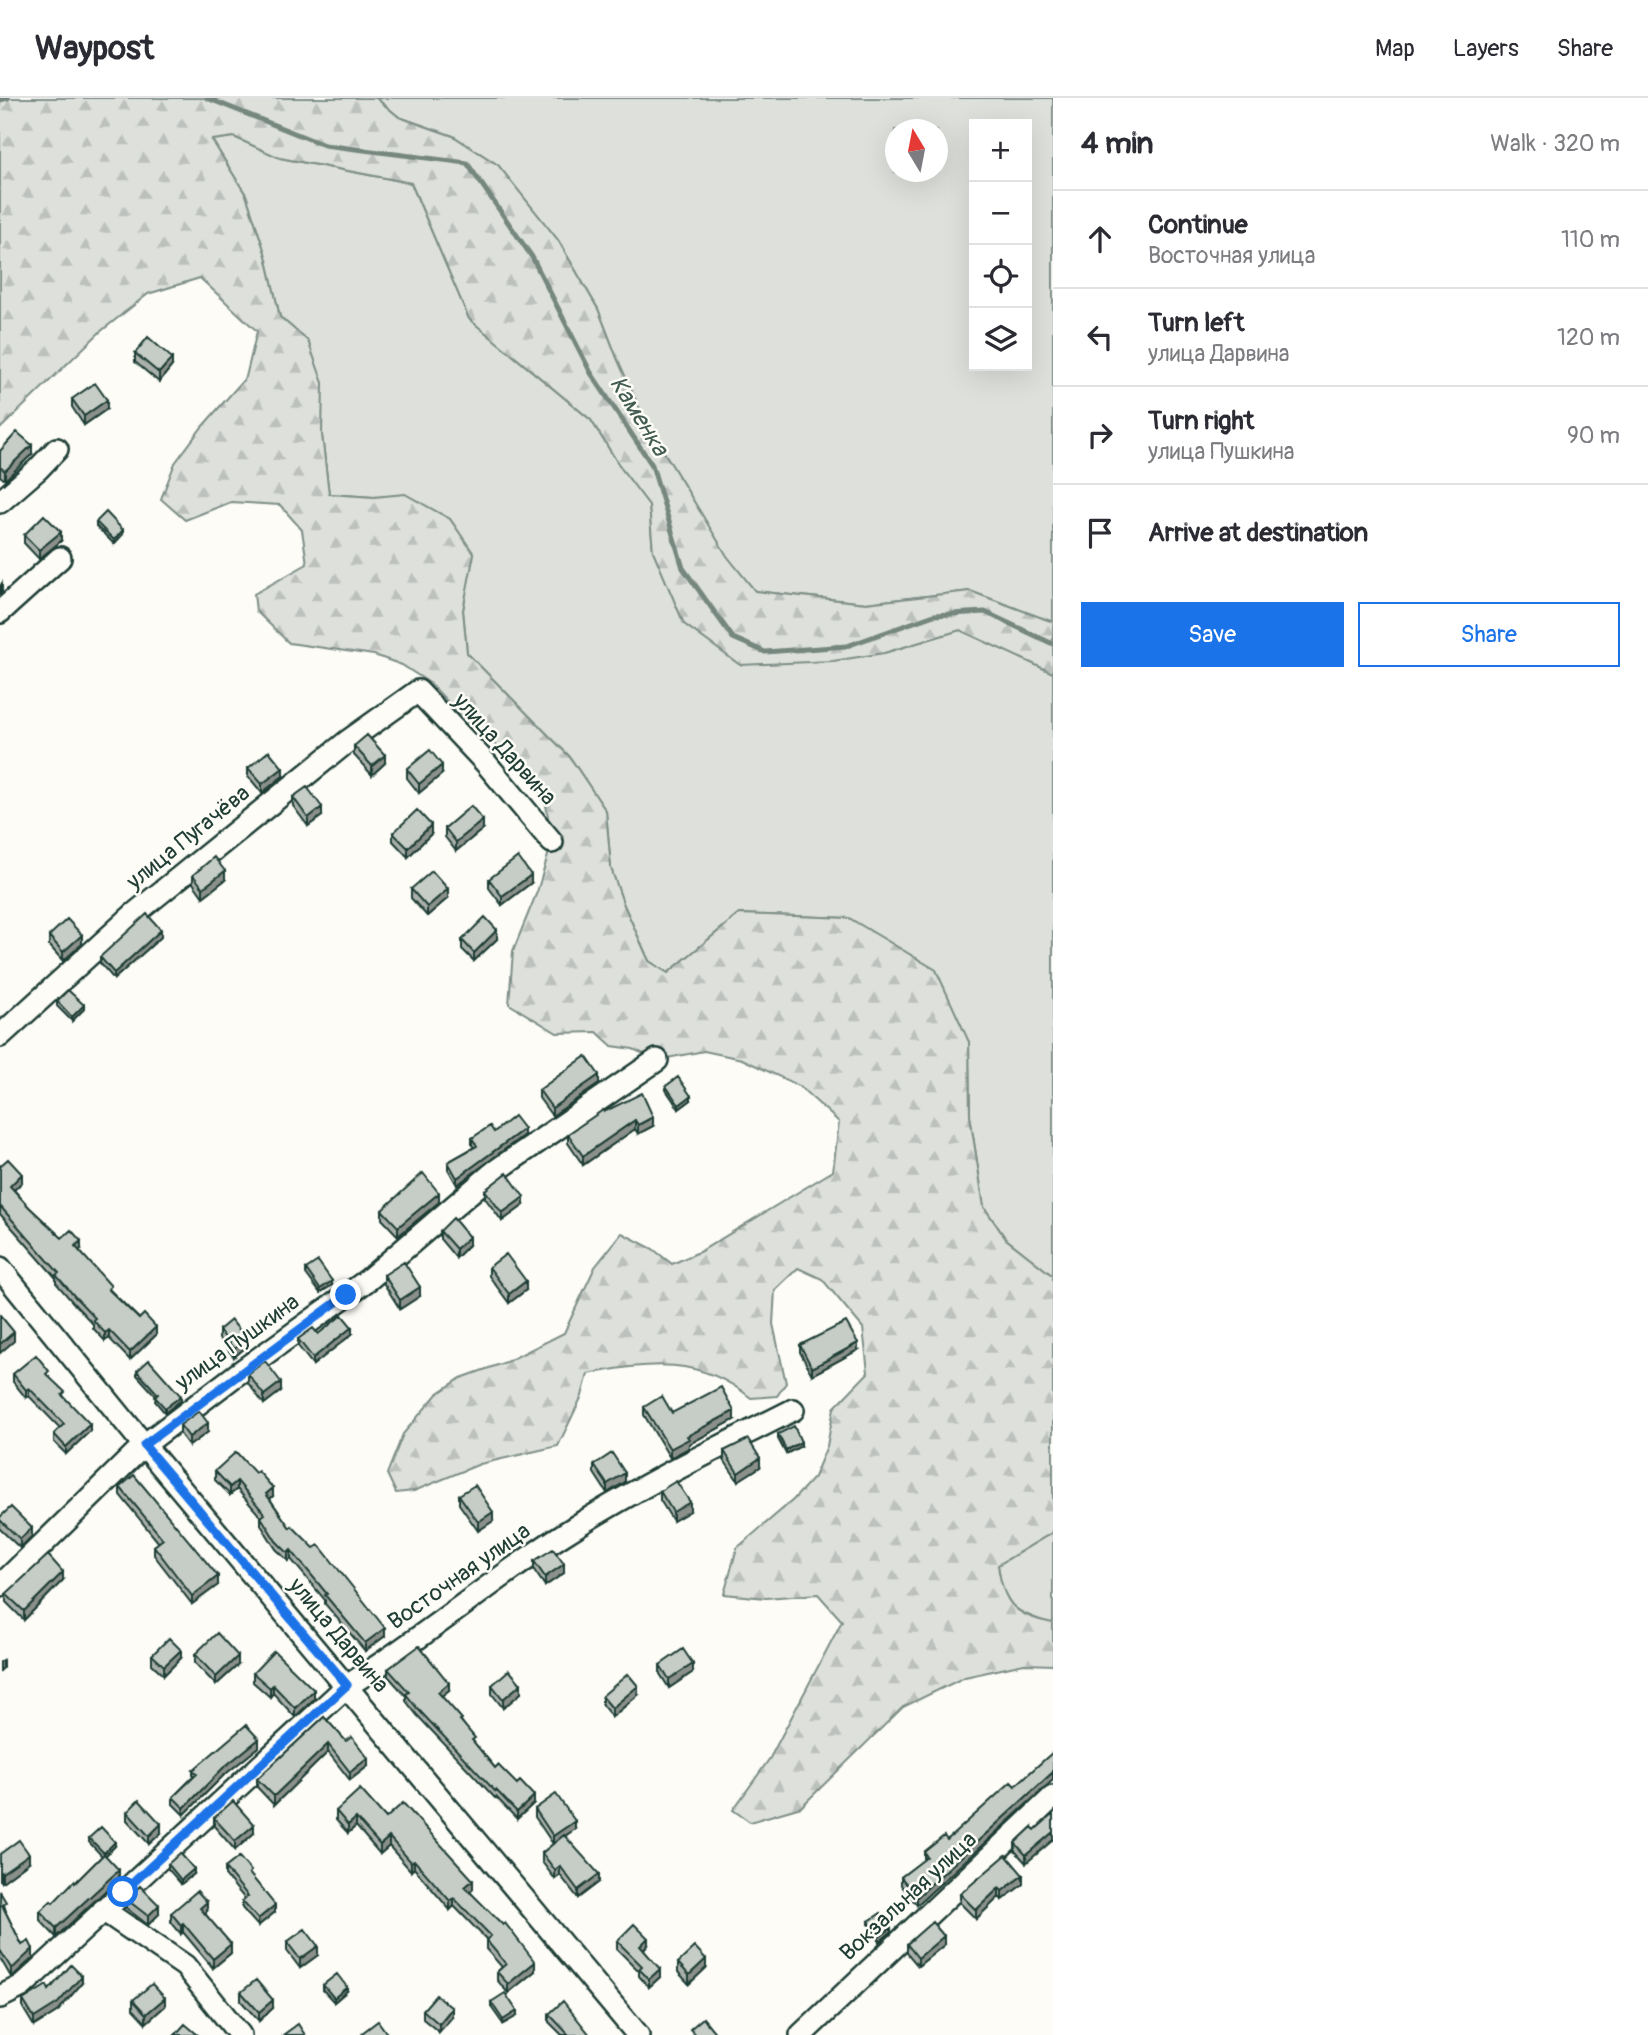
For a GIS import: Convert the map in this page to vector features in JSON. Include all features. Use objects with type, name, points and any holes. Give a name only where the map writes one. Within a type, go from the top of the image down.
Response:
[{"type":"street","points":[[0,502],[57,449]]},
{"type":"street","points":[[0,612],[60,558]]},
{"type":"street","name":"улица Дарвина","points":[[418,691],[485,762],[552,842]]},
{"type":"street","name":"улица Пугачёва","points":[[0,1036],[134,915],[348,741],[418,691]]},
{"type":"street","name":"улица Пушкина","points":[[0,1586],[144,1445],[236,1374],[369,1279],[494,1172],[657,1060]]},
{"type":"street","name":"улица Дарвина","points":[[0,1268],[144,1445],[638,2035]]},
{"type":"street","name":"Восточная улица","points":[[0,1997],[22,1986],[347,1685],[380,1665],[565,1533],[694,1460],[793,1410]]},
{"type":"street","name":"Вокзальная улица","points":[[801,2035],[1053,1797]]},
{"type":"street","points":[[103,1910],[185,1966],[240,2035]]},
{"type":"green space","points":[[0,98],[376,98],[399,117],[453,136],[498,165],[558,240],[598,309],[644,419],[727,556],[755,591],[866,603],[970,591],[1053,622],[1053,673],[960,630],[884,653],[833,661],[740,665],[684,624],[653,551],[649,505],[621,468],[591,420],[469,319],[411,183],[280,158],[234,137],[212,140],[246,195],[266,256],[280,317],[308,341],[323,383],[322,435],[329,494],[374,497],[405,494],[450,519],[474,554],[463,610],[467,653],[569,756],[606,811],[611,868],[623,903],[649,961],[668,973],[739,914],[849,918],[936,970],[969,1042],[970,1116],[984,1207],[1006,1239],[1053,1276],[1053,1532],[998,1565],[1003,1590],[1013,1606],[1029,1616],[1053,1623],[1053,1665],[1024,1664],[965,1677],[903,1707],[801,1807],[750,1822],[733,1810],[770,1758],[842,1621],[818,1594],[766,1598],[724,1594],[737,1548],[793,1500],[814,1477],[827,1446],[834,1408],[868,1373],[863,1328],[822,1279],[798,1268],[775,1290],[773,1324],[786,1383],[777,1396],[751,1398],[732,1384],[713,1375],[673,1366],[653,1365],[588,1374],[582,1396],[558,1446],[480,1464],[414,1491],[396,1493],[387,1474],[403,1434],[437,1394],[461,1378],[506,1362],[564,1333],[595,1267],[622,1233],[653,1249],[672,1264],[701,1251],[833,1171],[839,1122],[799,1086],[742,1059],[704,1051],[657,1060],[633,1049],[612,1046],[597,1032],[557,1033],[509,1004],[513,951],[537,892],[552,842],[546,805],[538,788],[431,684],[402,665],[374,655],[289,643],[256,611],[254,594],[307,564],[302,530],[280,505],[231,502],[185,520],[161,499],[175,463],[246,377],[257,331],[200,278],[148,294],[100,332],[0,429]]},
{"type":"green space","points":[[376,98],[1053,98],[1053,622],[970,591],[866,603],[755,591],[727,557],[644,419],[598,309],[558,240],[498,165],[453,136],[399,117]]},
{"type":"green space","points":[[234,137],[280,158],[411,183],[469,319],[591,420],[621,468],[649,505],[653,551],[884,653],[960,630],[1053,673],[1053,1276],[1006,1239],[984,1207],[970,1116],[969,1042],[849,918],[739,914],[668,973],[649,961],[623,903],[611,868],[606,811],[569,756],[467,653],[463,610],[473,554],[450,519],[405,495],[374,497],[329,494],[322,435],[322,382],[308,341],[280,317],[266,256],[246,195],[212,140]]},
{"type":"green space","points":[[1053,1532],[1051,1624],[1027,1615],[1012,1605],[1003,1590],[998,1565]]},
{"type":"building","points":[[148,337],[172,358],[159,373],[135,353]]},
{"type":"building","points":[[95,383],[107,400],[84,416],[72,399]]},
{"type":"building","points":[[17,432],[32,445],[5,471],[0,467],[0,451]]},
{"type":"building","points":[[106,512],[123,530],[114,540],[96,522]]},
{"type":"building","points":[[44,515],[61,532],[39,550],[24,535]]},
{"type":"building","points":[[367,735],[385,755],[372,766],[354,746]]},
{"type":"building","points":[[430,750],[442,765],[419,784],[407,769]]},
{"type":"building","points":[[269,751],[283,768],[262,784],[248,768]]},
{"type":"building","points":[[307,787],[322,807],[308,818],[293,797]]},
{"type":"building","points":[[471,806],[483,820],[456,842],[445,828]]},
{"type":"building","points":[[417,810],[431,825],[408,848],[393,833]]},
{"type":"building","points":[[214,857],[225,871],[203,888],[193,875]]},
{"type":"building","points":[[518,857],[531,875],[502,896],[489,879]]},
{"type":"building","points":[[432,871],[448,889],[427,907],[411,889]]},
{"type":"building","points":[[147,914],[161,930],[114,973],[100,957]]},
{"type":"building","points":[[485,917],[497,930],[474,953],[462,940]]},
{"type":"building","points":[[67,919],[82,935],[63,952],[49,936]]},
{"type":"building","points":[[68,990],[84,1005],[72,1017],[57,1001]]},
{"type":"building","points":[[586,1056],[599,1075],[552,1108],[539,1090]]},
{"type":"building","points":[[678,1077],[691,1096],[679,1105],[666,1086]]},
{"type":"building","points":[[642,1093],[653,1117],[638,1125],[635,1120],[583,1156],[568,1134],[603,1110],[604,1112]]},
{"type":"building","points":[[514,1116],[524,1129],[457,1178],[448,1162],[477,1146],[472,1138],[490,1126],[494,1132]]},
{"type":"building","points":[[8,1159],[22,1174],[10,1186],[62,1238],[71,1230],[81,1241],[75,1246],[111,1286],[108,1289],[139,1319],[144,1314],[156,1327],[130,1352],[109,1330],[105,1333],[93,1320],[95,1318],[56,1275],[59,1273],[0,1206],[0,1166]]},
{"type":"building","points":[[423,1173],[439,1193],[398,1227],[382,1210]]},
{"type":"building","points":[[507,1173],[524,1197],[502,1213],[485,1190]]},
{"type":"building","points":[[453,1218],[469,1237],[456,1249],[440,1231]]},
{"type":"building","points":[[506,1254],[526,1281],[509,1294],[489,1267]]},
{"type":"building","points":[[318,1261],[332,1281],[320,1289],[306,1269]]},
{"type":"building","points":[[404,1262],[420,1287],[400,1300],[384,1275]]},
{"type":"building","points":[[0,1315],[14,1332],[0,1344]]},
{"type":"building","points":[[342,1315],[352,1327],[313,1358],[298,1339],[313,1328],[318,1334]]},
{"type":"building","points":[[231,1320],[246,1338],[234,1349],[219,1330]]},
{"type":"building","points":[[846,1322],[858,1343],[812,1368],[800,1345]]},
{"type":"building","points":[[36,1355],[49,1371],[46,1374],[65,1392],[62,1395],[90,1424],[66,1447],[54,1434],[64,1424],[29,1388],[26,1390],[13,1374]]},
{"type":"building","points":[[149,1360],[181,1396],[165,1408],[155,1397],[158,1394],[137,1371]]},
{"type":"building","points":[[265,1361],[281,1382],[264,1395],[248,1374]]},
{"type":"building","points":[[721,1387],[734,1411],[687,1436],[689,1439],[670,1449],[644,1407],[662,1396],[672,1413]]},
{"type":"building","points":[[199,1411],[208,1423],[189,1437],[180,1425]]},
{"type":"building","points":[[794,1426],[801,1442],[786,1450],[778,1434]]},
{"type":"building","points":[[748,1439],[760,1458],[738,1473],[724,1451]]},
{"type":"building","points":[[236,1452],[273,1488],[266,1494],[290,1528],[292,1526],[314,1548],[319,1545],[385,1628],[365,1643],[291,1550],[288,1553],[276,1541],[261,1517],[265,1514],[237,1481],[230,1487],[215,1471]]},
{"type":"building","points":[[612,1453],[625,1473],[607,1484],[594,1465]]},
{"type":"building","points":[[134,1475],[218,1576],[192,1596],[154,1546],[163,1539],[120,1487]]},
{"type":"building","points":[[676,1481],[690,1502],[673,1512],[660,1491]]},
{"type":"building","points":[[475,1485],[493,1512],[478,1522],[459,1495]]},
{"type":"building","points":[[11,1507],[32,1528],[20,1539],[0,1520]]},
{"type":"building","points":[[553,1549],[564,1564],[545,1577],[534,1561]]},
{"type":"building","points":[[48,1555],[63,1572],[24,1611],[6,1594]]},
{"type":"building","points":[[217,1633],[238,1656],[216,1677],[195,1654]]},
{"type":"building","points":[[169,1638],[181,1650],[164,1666],[152,1655]]},
{"type":"building","points":[[419,1646],[449,1683],[438,1692],[462,1719],[460,1720],[475,1738],[472,1740],[495,1768],[498,1765],[517,1784],[520,1781],[534,1796],[517,1812],[417,1708],[406,1694],[409,1692],[388,1669]]},
{"type":"building","points":[[683,1649],[693,1664],[669,1679],[660,1665]]},
{"type":"building","points":[[274,1651],[314,1690],[295,1708],[273,1685],[270,1688],[253,1673]]},
{"type":"building","points":[[509,1670],[521,1684],[503,1699],[492,1685]]},
{"type":"building","points":[[628,1674],[638,1686],[612,1708],[602,1696]]},
{"type":"building","points":[[324,1717],[346,1741],[352,1737],[368,1758],[350,1772],[328,1744],[274,1796],[257,1779]]},
{"type":"building","points":[[246,1725],[259,1739],[223,1768],[184,1808],[173,1797],[197,1774],[193,1770]]},
{"type":"building","points":[[1053,1752],[1053,1772],[917,1897],[901,1877],[927,1857],[924,1852],[944,1836],[947,1840],[1011,1782],[1015,1786]]},
{"type":"building","points":[[360,1789],[386,1818],[403,1803],[473,1880],[465,1887],[503,1925],[505,1923],[535,1962],[508,1984],[497,1972],[506,1964],[486,1940],[491,1936],[454,1898],[450,1901],[414,1860],[411,1862],[389,1837],[380,1845],[356,1818],[348,1825],[336,1811]]},
{"type":"building","points":[[556,1794],[575,1821],[553,1836],[535,1809]]},
{"type":"building","points":[[139,1800],[161,1824],[149,1836],[127,1812]]},
{"type":"building","points":[[233,1801],[254,1825],[235,1841],[214,1818]]},
{"type":"building","points":[[1053,1814],[1053,1832],[1026,1855],[1015,1843],[1032,1827],[1035,1830]]},
{"type":"building","points":[[101,1827],[115,1842],[104,1853],[89,1838]]},
{"type":"building","points":[[564,1835],[599,1874],[578,1890],[560,1866],[555,1870],[542,1853]]},
{"type":"building","points":[[19,1840],[29,1854],[2,1873],[0,1854]]},
{"type":"building","points":[[180,1853],[194,1869],[181,1880],[168,1864]]},
{"type":"building","points":[[104,1854],[119,1870],[56,1928],[40,1911],[51,1901],[53,1903]]},
{"type":"building","points":[[1006,1855],[1023,1875],[1002,1891],[999,1888],[976,1910],[960,1894]]},
{"type":"building","points":[[239,1857],[275,1905],[258,1919],[242,1901],[248,1896],[225,1868]]},
{"type":"building","points":[[140,1886],[159,1905],[148,1916],[126,1899]]},
{"type":"building","points":[[197,1891],[207,1902],[200,1908],[231,1944],[213,1959],[183,1923],[181,1925],[171,1913]]},
{"type":"building","points":[[0,1892],[6,1902],[2,1905],[22,1945],[29,1941],[33,1949],[11,1968],[0,1950]]},
{"type":"building","points":[[881,1913],[891,1928],[879,1937],[869,1921]]},
{"type":"building","points":[[932,1922],[944,1936],[918,1958],[907,1944]]},
{"type":"building","points":[[634,1924],[648,1938],[640,1946],[660,1969],[649,1979],[639,1969],[642,1966],[617,1941]]},
{"type":"building","points":[[305,1929],[318,1946],[300,1959],[287,1942]]},
{"type":"building","points":[[695,1947],[706,1959],[689,1975],[678,1963]]},
{"type":"building","points":[[71,1965],[82,1976],[58,2003],[34,2018],[23,2000],[47,1985],[49,1990]]},
{"type":"building","points":[[337,1974],[347,1987],[334,1998],[323,1985]]},
{"type":"building","points":[[256,1980],[273,2000],[259,2012],[241,1992]]},
{"type":"building","points":[[152,1984],[165,1998],[146,2014],[133,2000]]},
{"type":"building","points":[[505,1993],[517,2011],[503,2020],[491,2002]]},
{"type":"building","points":[[436,1995],[452,2008],[439,2024],[423,2010]]},
{"type":"building","points":[[563,2001],[590,2035],[569,2035],[549,2014]]},
{"type":"building","points":[[703,2018],[717,2035],[695,2035],[690,2029]]},
{"type":"building","points":[[378,2021],[388,2035],[363,2035],[362,2033]]},
{"type":"building","points":[[185,2024],[198,2035],[175,2035]]},
{"type":"building","points":[[298,2024],[305,2035],[283,2035]]},
{"type":"waterway","name":"Каменка","points":[[0,100],[8,98]]},
{"type":"waterway","name":"Каменка","points":[[207,98],[324,145],[467,163],[532,257],[591,373],[652,465],[683,568],[733,638],[765,652],[847,646],[934,615],[985,612],[1053,644]]},
{"type":"route","points":[[123,1892],[347,1685],[144,1445],[236,1374],[346,1295]]}]
